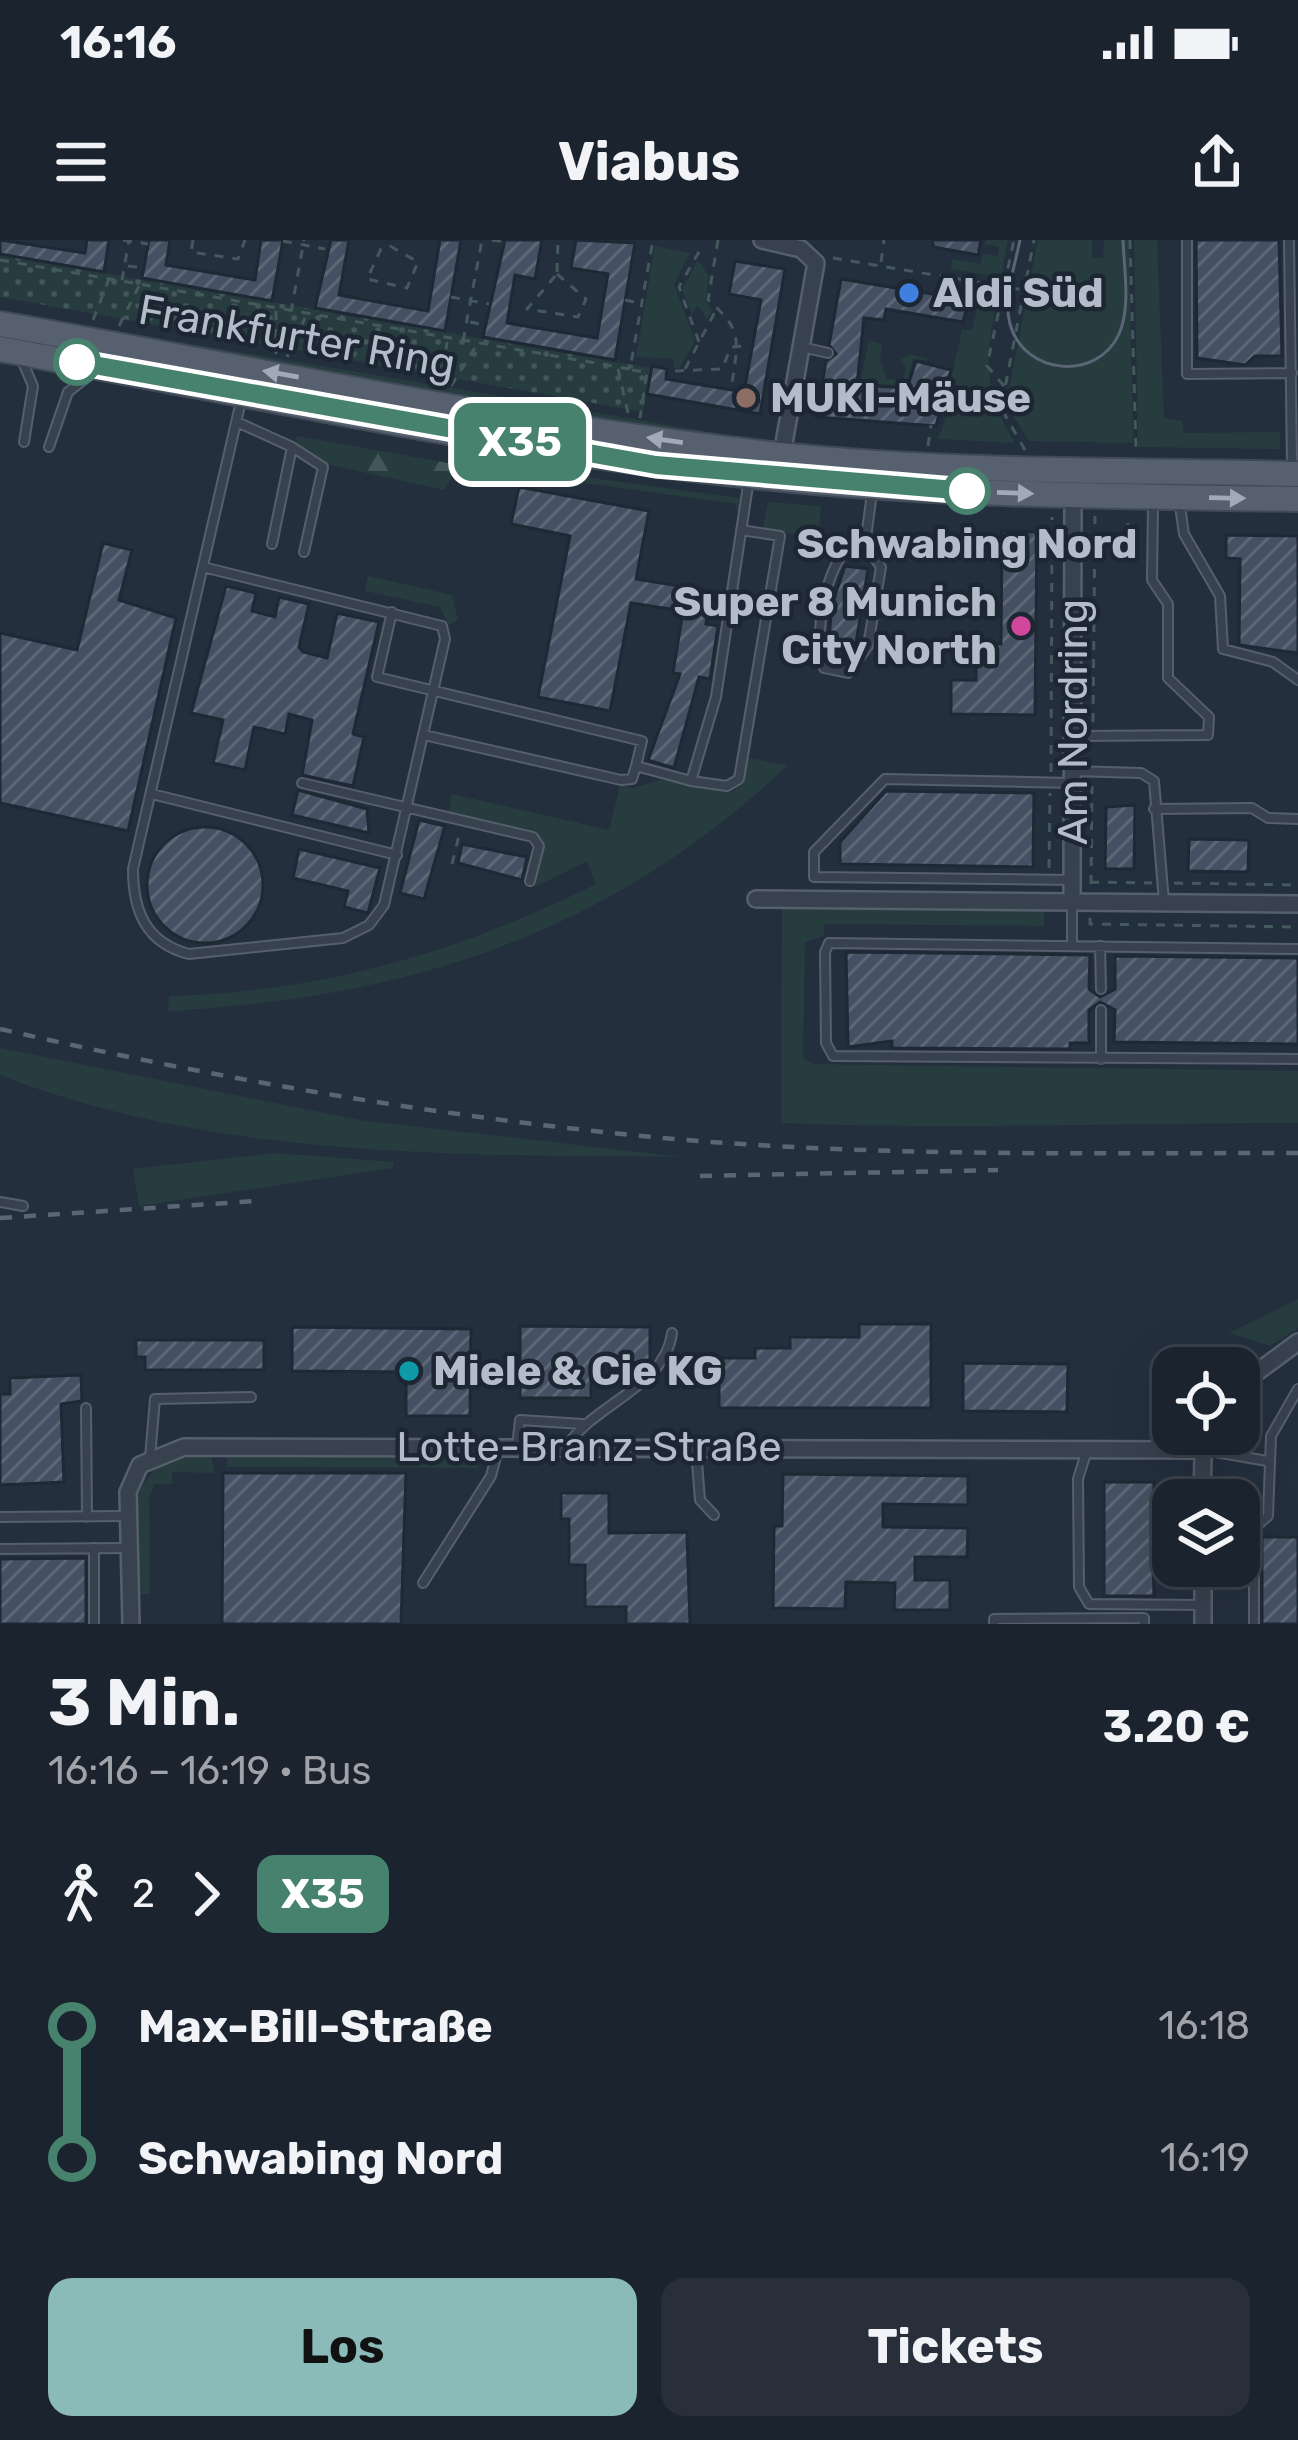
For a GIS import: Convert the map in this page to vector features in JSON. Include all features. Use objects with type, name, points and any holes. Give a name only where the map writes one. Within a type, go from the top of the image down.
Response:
[{"type":"main road","name":"Frankfurter Ring","points":[[0,324],[873,485],[1295,474]]},
{"type":"main road","name":"Frankfurter Ring","points":[[8,350],[561,449],[749,476],[780,467],[1024,469],[1166,497],[1298,499]]},
{"type":"street","points":[[762,240],[812,256],[816,263],[780,467]]},
{"type":"street","name":"Am Nordring","points":[[1072,902],[1073,482]]},
{"type":"street","name":"Am Nordring","points":[[756,899],[1298,904]]},
{"type":"street","points":[[1260,1370],[1298,1342]]},
{"type":"street","name":"Lotte-Branz-Straße","points":[[150,1460],[184,1447],[1088,1450],[1152,1446]]},
{"type":"street","points":[[131,1624],[128,1492],[140,1465],[150,1460]]},
{"type":"street","points":[[1203,1587],[1203,1624]]},
{"type":"lane","points":[[1187,240],[1187,374],[1292,373]]},
{"type":"lane","points":[[1289,240],[1295,474]]},
{"type":"lane","points":[[800,347],[828,353]]},
{"type":"lane","points":[[8,350],[33,386],[24,442]]},
{"type":"lane","points":[[49,447],[68,392],[103,367]]},
{"type":"lane","points":[[203,567],[442,626],[445,639],[398,855],[384,905],[357,934],[189,954],[173,950],[148,930],[133,893],[133,869],[243,392]]},
{"type":"lane","points":[[236,422],[323,466],[304,552]]},
{"type":"lane","points":[[272,544],[292,447]]},
{"type":"lane","points":[[691,781],[716,698],[749,476]]},
{"type":"lane","points":[[865,545],[850,544],[832,562],[818,649],[824,668],[848,673],[868,646],[881,567],[865,545],[873,485]]},
{"type":"lane","points":[[1166,497],[1220,596],[1223,650],[1274,662],[1298,680]]},
{"type":"lane","points":[[1073,736],[1208,735],[1209,717],[1168,678],[1168,604],[1152,580],[1166,497]]},
{"type":"lane","points":[[636,766],[727,786],[740,778],[780,536],[740,530]]},
{"type":"lane","points":[[392,612],[377,677],[642,741],[632,778],[621,780],[424,735]]},
{"type":"lane","points":[[1072,881],[814,877],[814,852],[885,779],[1051,782],[1092,771],[1141,773],[1154,781],[1164,904]]},
{"type":"lane","points":[[302,783],[533,837],[539,846],[530,881]]},
{"type":"lane","points":[[152,794],[398,855]]},
{"type":"lane","points":[[1154,809],[1252,808],[1268,818],[1298,818]]},
{"type":"lane","points":[[1072,902],[1072,945]]},
{"type":"lane","points":[[1298,949],[830,943],[825,952],[826,1043],[833,1056],[1298,1059]]},
{"type":"lane","points":[[1100,946],[1101,989]]},
{"type":"lane","points":[[1101,1010],[1101,1059]]},
{"type":"lane","points":[[0,1202],[23,1205]]},
{"type":"lane","points":[[566,1447],[583,1424],[658,1369],[672,1334]]},
{"type":"lane","points":[[1260,1523],[1268,1516],[1268,1461],[1276,1422],[1298,1389]]},
{"type":"lane","points":[[150,1460],[154,1399],[251,1397]]},
{"type":"lane","points":[[86,1408],[87,1516]]},
{"type":"lane","points":[[517,1447],[520,1420],[583,1424]]},
{"type":"lane","points":[[423,1582],[491,1476],[498,1447]]},
{"type":"lane","points":[[696,1448],[700,1500],[714,1515]]},
{"type":"lane","points":[[1088,1450],[1078,1479],[1078,1587],[1089,1604],[1203,1605]]},
{"type":"lane","points":[[1249,1455],[1268,1461]]},
{"type":"lane","points":[[0,1516],[128,1516]]},
{"type":"lane","points":[[94,1548],[94,1624]]},
{"type":"lane","points":[[0,1549],[128,1549]]},
{"type":"lane","points":[[1254,1587],[1254,1624]]},
{"type":"lane","points":[[994,1624],[994,1619],[1144,1618],[1144,1624]]},
{"type":"path","points":[[122,281],[127,240],[148,244]]},
{"type":"path","points":[[193,240],[191,252],[238,260],[244,240]]},
{"type":"path","points":[[463,342],[482,240]]},
{"type":"path","points":[[492,240],[505,242]]},
{"type":"path","points":[[557,274],[586,299],[578,317],[527,309],[557,274],[558,240]]},
{"type":"path","points":[[630,370],[653,240]]},
{"type":"path","points":[[718,240],[708,300],[733,322],[737,344],[732,384]]},
{"type":"path","points":[[880,265],[884,240]]},
{"type":"path","points":[[1005,387],[987,366],[1014,240]]},
{"type":"path","points":[[1024,469],[1025,451],[1001,408],[1034,240]]},
{"type":"path","points":[[1130,240],[1136,453]]},
{"type":"path","points":[[283,242],[325,249]]},
{"type":"path","points":[[290,314],[303,242]]},
{"type":"path","points":[[390,243],[418,262],[406,288],[367,279],[380,249],[390,243]]},
{"type":"path","points":[[700,250],[679,287],[700,342]]},
{"type":"path","points":[[812,256],[1024,290]]},
{"type":"path","points":[[0,260],[290,314],[647,372],[640,418]]},
{"type":"path","points":[[125,265],[144,268]]},
{"type":"path","points":[[93,322],[110,279]]},
{"type":"path","points":[[118,327],[140,284]]},
{"type":"path","points":[[451,297],[489,304]]},
{"type":"path","points":[[625,300],[641,303]]},
{"type":"path","points":[[685,371],[717,308]]},
{"type":"path","points":[[276,311],[276,355]]},
{"type":"path","points":[[287,357],[306,316]]},
{"type":"path","points":[[466,322],[485,325]]},
{"type":"path","points":[[441,385],[447,340]]},
{"type":"path","points":[[737,344],[746,346]]},
{"type":"path","points":[[675,371],[722,369],[737,344]]},
{"type":"path","points":[[451,386],[477,345]]},
{"type":"path","points":[[618,368],[629,416]]},
{"type":"path","points":[[928,446],[931,425]]},
{"type":"path","points":[[1049,880],[1052,513]]},
{"type":"path","points":[[1092,737],[1095,514]]},
{"type":"path","points":[[1128,514],[1128,532]]},
{"type":"path","points":[[1090,924],[1092,771]]},
{"type":"path","points":[[452,864],[463,820]]},
{"type":"path","points":[[1072,881],[1298,885]]},
{"type":"path","points":[[1072,924],[1298,927]]},
{"type":"green space","points":[[986,240],[1008,240],[1000,283],[992,282],[992,276],[951,269],[952,259],[980,264],[983,254],[998,256],[999,247],[985,244]]},
{"type":"green space","points":[[1038,240],[1092,240],[1092,257],[1103,258],[1104,240],[1129,240],[1133,443],[1029,441],[1006,404]]},
{"type":"green space","points":[[1134,240],[1157,240],[1164,418],[1182,421],[1184,433],[1280,432],[1280,449],[1138,447]]},
{"type":"green space","points":[[655,246],[690,253],[674,284],[695,341],[680,368],[673,368],[674,359],[636,357]]},
{"type":"green space","points":[[0,255],[651,368],[643,412],[0,297]]},
{"type":"green space","points":[[698,260],[709,276],[705,302],[713,310],[707,319],[697,305],[692,315],[682,289]]},
{"type":"green space","points":[[982,287],[999,289],[989,369],[996,404],[1015,443],[938,439],[958,385],[950,384],[962,330],[972,330]]},
{"type":"green space","points":[[88,326],[757,440],[450,396]]},
{"type":"green space","points":[[869,340],[882,344],[880,360],[887,379],[903,381],[906,367],[900,360],[910,354],[932,360],[913,359],[906,386],[860,383]]},
{"type":"green space","points":[[297,436],[459,465],[444,490],[322,463],[295,447]]},
{"type":"green space","points":[[548,472],[740,498],[738,514],[736,504],[548,478]]},
{"type":"green space","points":[[768,502],[821,506],[818,540],[763,528]]},
{"type":"green space","points":[[368,576],[452,595],[458,620],[449,625],[440,607],[365,591]]},
{"type":"green space","points":[[748,758],[788,765],[720,824],[650,873],[577,914],[423,972],[257,1004],[168,1011],[169,996],[281,986],[389,964],[493,930],[596,884],[587,861],[535,887],[545,845],[537,834],[448,814],[452,794],[609,830],[620,785],[633,788],[661,780],[730,793],[743,785]]},
{"type":"green space","points":[[782,907],[1044,911],[1044,926],[824,924],[824,936],[805,942],[803,1058],[814,1064],[1298,1071],[1298,1123],[781,1123]]},
{"type":"green space","points":[[0,1048],[359,1120],[682,1157],[423,1152],[250,1137],[82,1103],[0,1075]]},
{"type":"green space","points":[[276,1153],[394,1162],[393,1168],[139,1206],[133,1169]]},
{"type":"green space","points":[[1298,1299],[1298,1328],[1270,1346],[1229,1333]]},
{"type":"green space","points":[[211,1453],[214,1473],[172,1472],[172,1484],[155,1484],[149,1497],[150,1594],[137,1594],[134,1520],[145,1481],[159,1467]]},
{"type":"green space","points":[[227,1453],[470,1453],[479,1457],[478,1468],[227,1467]]},
{"type":"building","points":[[0,240],[85,253],[87,240],[109,240],[104,272],[0,254]]},
{"type":"building","points":[[149,240],[170,240],[166,265],[255,280],[261,240],[283,240],[272,301],[142,278]]},
{"type":"building","points":[[331,240],[349,240],[339,295],[428,311],[440,240],[461,240],[445,331],[315,308]]},
{"type":"building","points":[[505,240],[542,240],[535,279],[515,275],[507,323],[597,338],[608,274],[571,268],[576,240],[635,243],[615,360],[483,337]]},
{"type":"building","points":[[933,240],[981,240],[978,255],[933,247]]},
{"type":"building","points":[[1196,240],[1279,240],[1282,356],[1255,356],[1245,365],[1197,358]]},
{"type":"building","points":[[735,261],[785,269],[760,414],[647,394],[652,366],[667,369],[666,379],[744,392],[761,300],[729,294]]},
{"type":"building","points":[[841,279],[969,300],[963,322],[886,309],[884,320],[864,318],[857,385],[907,388],[916,361],[951,370],[936,426],[816,417],[826,361],[836,354],[829,345]]},
{"type":"building","points":[[519,487],[649,511],[636,579],[711,591],[706,624],[718,626],[710,679],[699,677],[674,768],[648,760],[680,674],[673,673],[683,611],[631,603],[610,711],[538,697],[570,536],[511,524]]},
{"type":"building","points":[[1002,531],[1037,532],[1035,715],[951,714],[951,680],[976,680],[976,644],[1001,644]]},
{"type":"building","points":[[1226,535],[1298,536],[1298,653],[1239,645],[1240,559],[1226,558]]},
{"type":"building","points":[[103,543],[132,550],[119,600],[176,618],[128,831],[0,803],[0,633],[77,650]]},
{"type":"building","points":[[845,566],[868,569],[856,643],[829,639],[832,604]]},
{"type":"building","points":[[226,586],[256,593],[252,611],[275,617],[279,597],[309,604],[299,647],[327,658],[337,613],[379,622],[353,734],[364,737],[353,786],[302,775],[312,720],[289,714],[285,734],[254,727],[245,770],[213,763],[223,720],[191,713]]},
{"type":"building","points":[[298,790],[367,809],[369,833],[292,815]]},
{"type":"building","points":[[886,791],[1034,793],[1033,867],[840,864],[840,842]]},
{"type":"building","points":[[1135,805],[1134,869],[1105,869],[1106,807]]},
{"type":"building","points":[[419,820],[445,826],[424,899],[400,893]]},
{"type":"building","points":[[205,827],[227,831],[246,844],[259,863],[263,885],[259,907],[246,926],[227,939],[205,943],[183,939],[164,926],[151,907],[147,885],[151,863],[164,844],[183,831]]},
{"type":"building","points":[[1189,839],[1249,840],[1248,872],[1188,871]]},
{"type":"building","points":[[462,844],[527,857],[522,880],[458,863]]},
{"type":"building","points":[[299,849],[380,868],[368,913],[344,907],[348,891],[293,878]]},
{"type":"building","points":[[846,952],[1090,955],[1089,989],[1100,997],[1115,989],[1115,956],[1298,958],[1298,1044],[1114,1042],[1115,1010],[1100,1002],[1089,1010],[1089,1043],[1070,1043],[1070,1049],[892,1048],[892,1041],[848,1047]]},
{"type":"building","points":[[859,1324],[931,1324],[931,1408],[719,1408],[719,1358],[755,1358],[755,1348],[790,1348],[790,1337],[859,1337]]},
{"type":"building","points":[[520,1326],[650,1327],[650,1362],[591,1364],[591,1398],[520,1398]]},
{"type":"building","name":"Miele & Cie KG","points":[[292,1327],[471,1329],[470,1416],[406,1416],[406,1372],[292,1371]]},
{"type":"building","points":[[136,1340],[264,1340],[264,1370],[145,1370],[145,1357],[136,1357]]},
{"type":"building","points":[[963,1363],[1068,1364],[1067,1412],[963,1411]]},
{"type":"building","points":[[81,1375],[82,1401],[61,1404],[64,1482],[0,1485],[0,1394],[10,1394],[10,1378]]},
{"type":"building","points":[[223,1473],[406,1473],[401,1624],[222,1624]]},
{"type":"building","points":[[783,1474],[968,1476],[968,1505],[883,1504],[883,1527],[968,1528],[967,1557],[915,1557],[915,1580],[950,1580],[950,1610],[894,1610],[895,1583],[846,1582],[845,1609],[773,1608],[774,1526],[782,1526]]},
{"type":"building","points":[[1104,1482],[1152,1482],[1154,1596],[1104,1596]]},
{"type":"building","points":[[561,1493],[609,1493],[609,1533],[687,1532],[690,1624],[626,1624],[626,1607],[585,1607],[585,1565],[569,1565],[569,1519],[561,1519]]},
{"type":"building","points":[[1262,1537],[1298,1537],[1298,1624],[1262,1624]]},
{"type":"building","points":[[86,1558],[86,1624],[0,1624],[0,1559]]},
{"type":"tram line","points":[[1020,240],[1009,293],[1010,324],[1030,354],[1062,366],[1095,360],[1119,334],[1126,300],[1123,240]]},
{"type":"railway","points":[[0,1029],[330,1094],[663,1138],[901,1151],[1298,1153]]},
{"type":"railway","points":[[700,1176],[998,1170]]},
{"type":"railway","points":[[0,1218],[256,1201]]},
{"type":"bus line","name":"X35","points":[[77,362],[656,465],[806,482],[967,491]]},
{"type":"place","name":"Aldi Süd","points":[[909,293]]},
{"type":"place","name":"MUKI-Mäuse","points":[[746,398]]},
{"type":"place","name":"Schwabing Nord","points":[[967,491]]},
{"type":"place","name":"Super 8 Munich City North","points":[[1021,626]]},
{"type":"place","name":"Miele & Cie KG","points":[[409,1371]]}]
